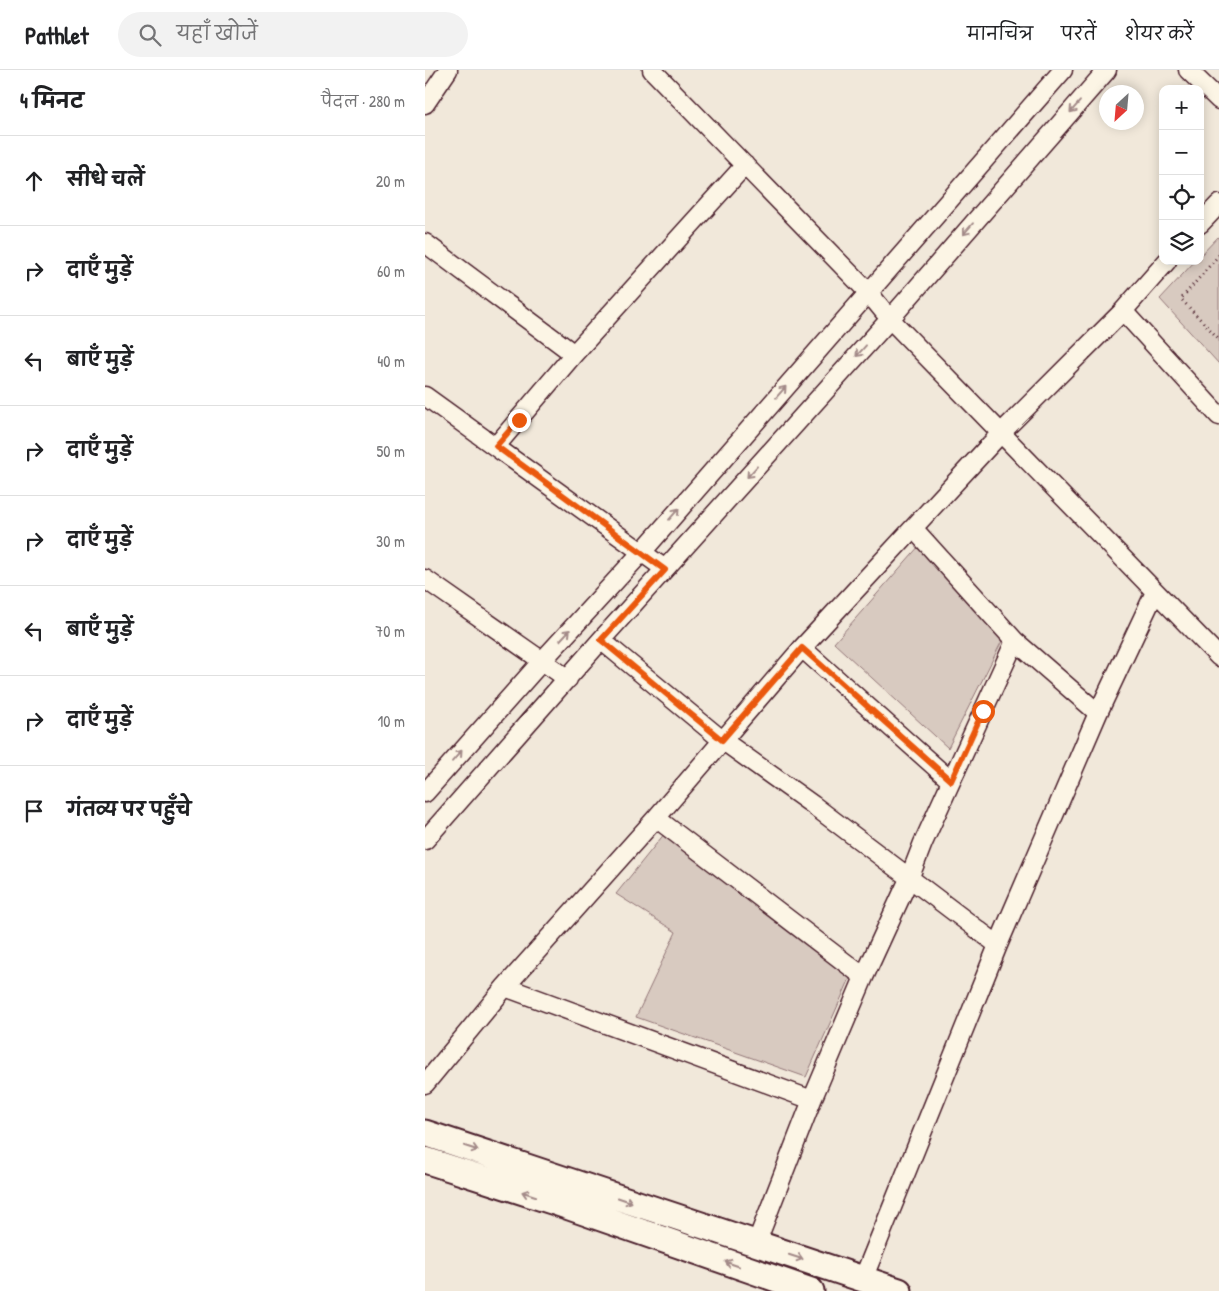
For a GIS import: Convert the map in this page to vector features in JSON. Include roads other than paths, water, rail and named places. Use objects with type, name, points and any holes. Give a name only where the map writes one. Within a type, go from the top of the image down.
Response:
[{"type":"street","points":[[425,104],[448,70]]},
{"type":"street","points":[[652,70],[868,292],[890,319],[1219,657]]},
{"type":"street","points":[[425,793],[541,660],[641,552],[1063,70]]},
{"type":"street","points":[[425,840],[601,640],[890,319],[1107,70]]},
{"type":"street","points":[[1188,70],[1219,100]]},
{"type":"street","points":[[496,446],[574,354],[745,165]]},
{"type":"street","points":[[1204,220],[1219,204]]},
{"type":"street","points":[[425,243],[574,354]]},
{"type":"street","points":[[425,1084],[505,987],[656,818],[802,648],[1001,433],[1123,311],[1163,265]]},
{"type":"street","points":[[1123,311],[1219,416]]},
{"type":"street","points":[[425,396],[665,570]]},
{"type":"street","points":[[913,528],[1015,641],[1098,713]]},
{"type":"street","points":[[425,579],[568,679]]},
{"type":"street","points":[[863,1279],[998,945],[1098,713],[1155,592]]},
{"type":"street","points":[[601,640],[722,740],[998,945]]},
{"type":"street","points":[[757,1244],[812,1100],[864,976],[1015,641]]},
{"type":"street","points":[[802,648],[951,781]]},
{"type":"street","points":[[656,818],[864,976]]},
{"type":"street","points":[[505,987],[812,1100]]},
{"type":"street","points":[[425,1133],[899,1291]]},
{"type":"street","points":[[425,1160],[558,1203],[811,1291]]},
{"type":"street","points":[[558,1203],[565,1179]]}]
